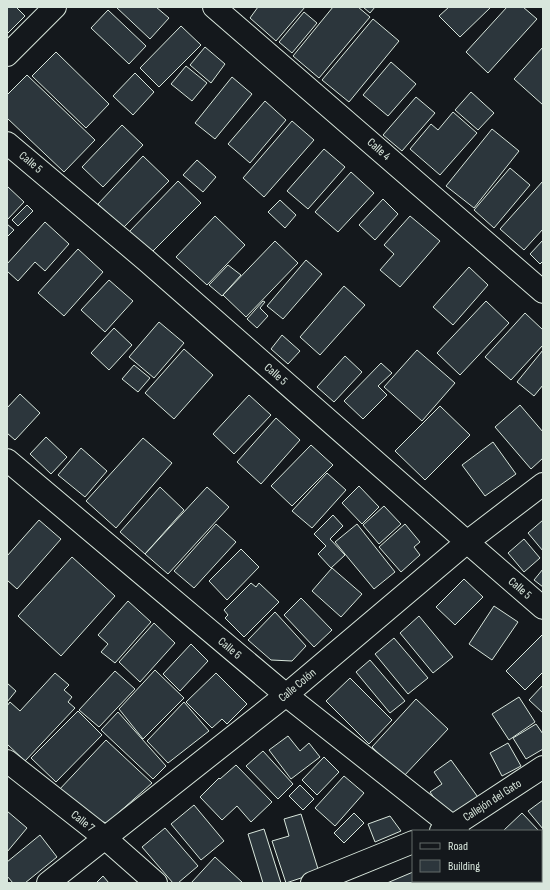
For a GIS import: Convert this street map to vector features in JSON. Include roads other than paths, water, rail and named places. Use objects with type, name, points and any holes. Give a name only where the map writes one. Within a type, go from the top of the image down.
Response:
[{"type":"street","points":[[7,55],[55,7]]},
{"type":"street","name":"Calle 4","points":[[214,7],[543,292]]},
{"type":"street","name":"Calle 5","points":[[7,142],[147,261],[543,608]]},
{"type":"street","name":"Calle 6","points":[[7,460],[286,695],[450,829]]},
{"type":"street","name":"Calle Colón","points":[[48,883],[286,695],[467,542],[543,484]]},
{"type":"street","name":"Calle 7","points":[[7,761],[106,838],[156,883]]},
{"type":"street","name":"Callejón del Gato","points":[[450,829],[543,766]]},
{"type":"street","points":[[312,883],[412,842]]}]
